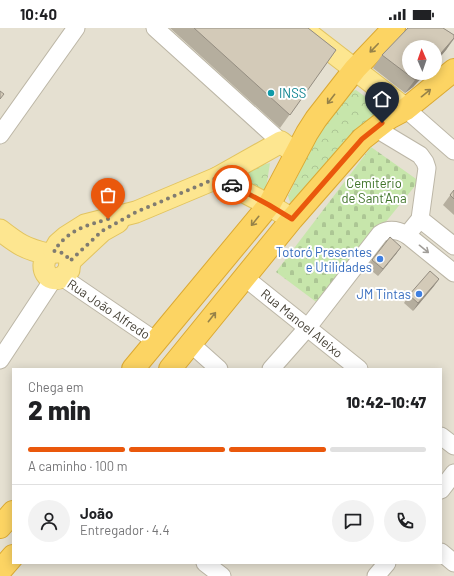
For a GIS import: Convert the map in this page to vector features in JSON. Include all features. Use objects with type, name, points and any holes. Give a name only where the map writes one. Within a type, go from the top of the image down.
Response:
[{"type":"highway","points":[[134,368],[269,205],[288,148],[316,119],[355,69],[394,28]]},
{"type":"highway","points":[[171,368],[292,219],[362,139],[375,128],[406,109],[454,70]]},
{"type":"highway","points":[[0,527],[12,513]]},
{"type":"highway","points":[[0,571],[12,557]]},
{"type":"main road","points":[[301,28],[406,109]]},
{"type":"main road","points":[[0,245],[33,267],[55,266],[102,231],[136,212],[288,148]]},
{"type":"main road","points":[[217,178],[269,205],[292,219]]},
{"type":"main road","points":[[0,230],[20,245],[36,252],[55,266]]},
{"type":"street","points":[[0,135],[76,28]]},
{"type":"street","points":[[155,28],[288,148]]},
{"type":"street","points":[[406,109],[454,151]]},
{"type":"street","points":[[375,128],[420,155],[427,168],[420,219],[407,235]]},
{"type":"street","points":[[420,219],[454,246]]},
{"type":"street","points":[[272,368],[308,327],[380,234],[391,230],[398,230],[407,235],[454,273]]},
{"type":"street","points":[[0,360],[55,266]]},
{"type":"street","name":"Rua João Alfredo","points":[[55,266],[156,341]]},
{"type":"street","name":"Rua Manoel Aleixo","points":[[244,277],[358,368]]},
{"type":"street","points":[[191,344],[218,368]]},
{"type":"street","points":[[442,437],[454,446]]},
{"type":"street","points":[[442,489],[454,473]]},
{"type":"street","points":[[442,553],[454,563]]},
{"type":"street","points":[[206,564],[222,576]]},
{"type":"street","points":[[376,576],[385,564]]},
{"type":"shaded area","points":[[0,28],[454,28],[454,576],[0,576]]},
{"type":"green space","points":[[356,90],[388,113],[357,129],[298,201],[290,202],[288,196],[321,128],[346,93]]},
{"type":"green space","name":"Cemitério de Sant'Ana","points":[[371,147],[419,181],[319,304],[276,272]]},
{"type":"green space","points":[[270,163],[265,195],[250,183],[235,177],[253,167]]},
{"type":"building","name":"INSS","points":[[194,28],[308,28],[336,50],[290,115]]},
{"type":"building","points":[[408,28],[443,28],[454,35],[454,38],[442,52],[442,40],[402,40],[402,70],[382,55]]},
{"type":"building","points":[[0,91],[4,94],[0,99]]},
{"type":"building","points":[[454,190],[454,199],[450,195]]},
{"type":"building","points":[[390,237],[401,247],[383,269],[372,260]]},
{"type":"building","name":"JM Tintas","points":[[430,271],[439,279],[418,303],[409,295]]},
{"type":"way so far","points":[[108,219],[85,225],[75,230],[58,244],[54,251],[66,255],[70,261],[102,231],[136,212],[217,178],[232,185]]},
{"type":"place","name":"INSS","points":[[271,93]]},
{"type":"place","name":"Totoró Presentes e Utilidades","points":[[380,259]]},
{"type":"place","name":"JM Tintas","points":[[419,294]]},
{"type":"route","points":[[232,185],[292,219],[362,139],[382,123]]}]
